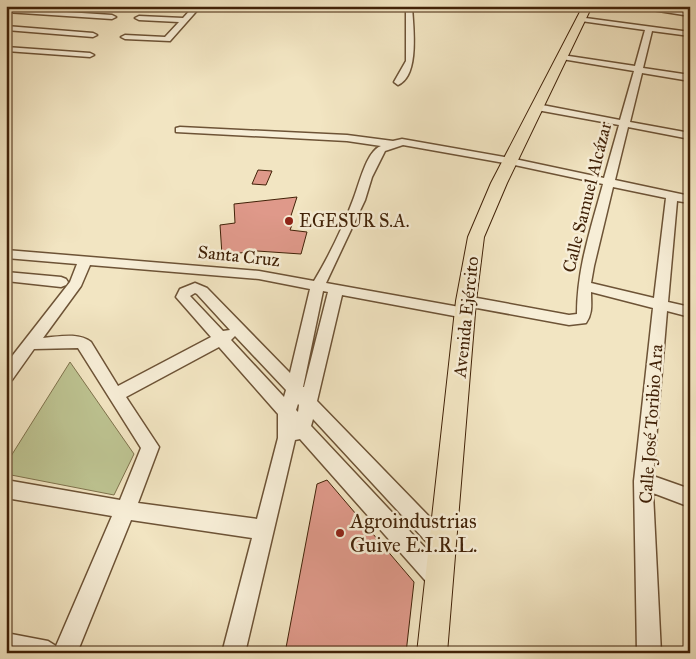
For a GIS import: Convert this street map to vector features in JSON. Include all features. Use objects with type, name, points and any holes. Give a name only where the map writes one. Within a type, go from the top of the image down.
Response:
[{"type":"main road","name":"Avenida Ejército","points":[[432,653],[466,307],[476,237],[510,161],[588,6]]},
{"type":"street","points":[[58,19],[76,6]]},
{"type":"street","points":[[125,36],[167,39],[198,6]]},
{"type":"street","points":[[398,82],[410,61],[409,6]]},
{"type":"street","points":[[630,6],[666,9],[690,14]]},
{"type":"street","points":[[7,8],[112,16]]},
{"type":"street","points":[[139,18],[184,20]]},
{"type":"street","points":[[581,19],[690,34]]},
{"type":"street","points":[[9,49],[50,25]]},
{"type":"street","points":[[6,28],[93,34]]},
{"type":"street","name":"Calle Samuel Alcázar","points":[[466,307],[576,321],[584,315],[584,286],[608,183],[648,29]]},
{"type":"street","points":[[9,49],[90,55]]},
{"type":"street","points":[[562,57],[690,78]]},
{"type":"street","points":[[537,107],[690,136]]},
{"type":"street","points":[[180,130],[347,138],[391,144]]},
{"type":"street","points":[[287,413],[295,388],[317,287],[327,270],[359,200],[376,156],[381,149],[391,144],[402,142],[510,161],[690,200]]},
{"type":"street","name":"Calle José Toribio Ara","points":[[649,653],[643,481],[672,196]]},
{"type":"street","name":"Santa Cruz","points":[[6,254],[259,275],[317,287],[426,304],[466,307]]},
{"type":"street","points":[[6,376],[76,283],[85,262]]},
{"type":"street","points":[[6,276],[61,282]]},
{"type":"street","points":[[584,286],[690,312]]},
{"type":"street","points":[[439,579],[294,433],[287,413],[183,297],[185,292],[196,288],[202,291],[442,544]]},
{"type":"street","points":[[233,653],[263,530],[294,433],[309,405],[336,290]]},
{"type":"street","points":[[115,395],[239,329]]},
{"type":"street","points":[[30,344],[82,343],[150,448],[65,653]]},
{"type":"street","points":[[643,481],[690,498]]},
{"type":"street","points":[[6,489],[263,530]]},
{"type":"street","points":[[6,644],[48,653]]},
{"type":"green space","points":[[70,362],[134,454],[114,495],[6,474],[6,464]]},
{"type":"building","points":[[258,170],[272,171],[266,185],[252,184]]},
{"type":"building","points":[[297,197],[288,225],[292,225],[290,230],[307,232],[301,254],[257,251],[222,255],[220,225],[235,223],[234,204]]},
{"type":"building","name":"Agroindustrias Guive E.I.R.L.","points":[[327,480],[414,582],[406,653],[285,653],[317,484]]},
{"type":"place","name":"EGESUR S.A.","points":[[289,221]]},
{"type":"place","name":"Agroindustrias Guive E.I.R.L.","points":[[340,533]]}]
